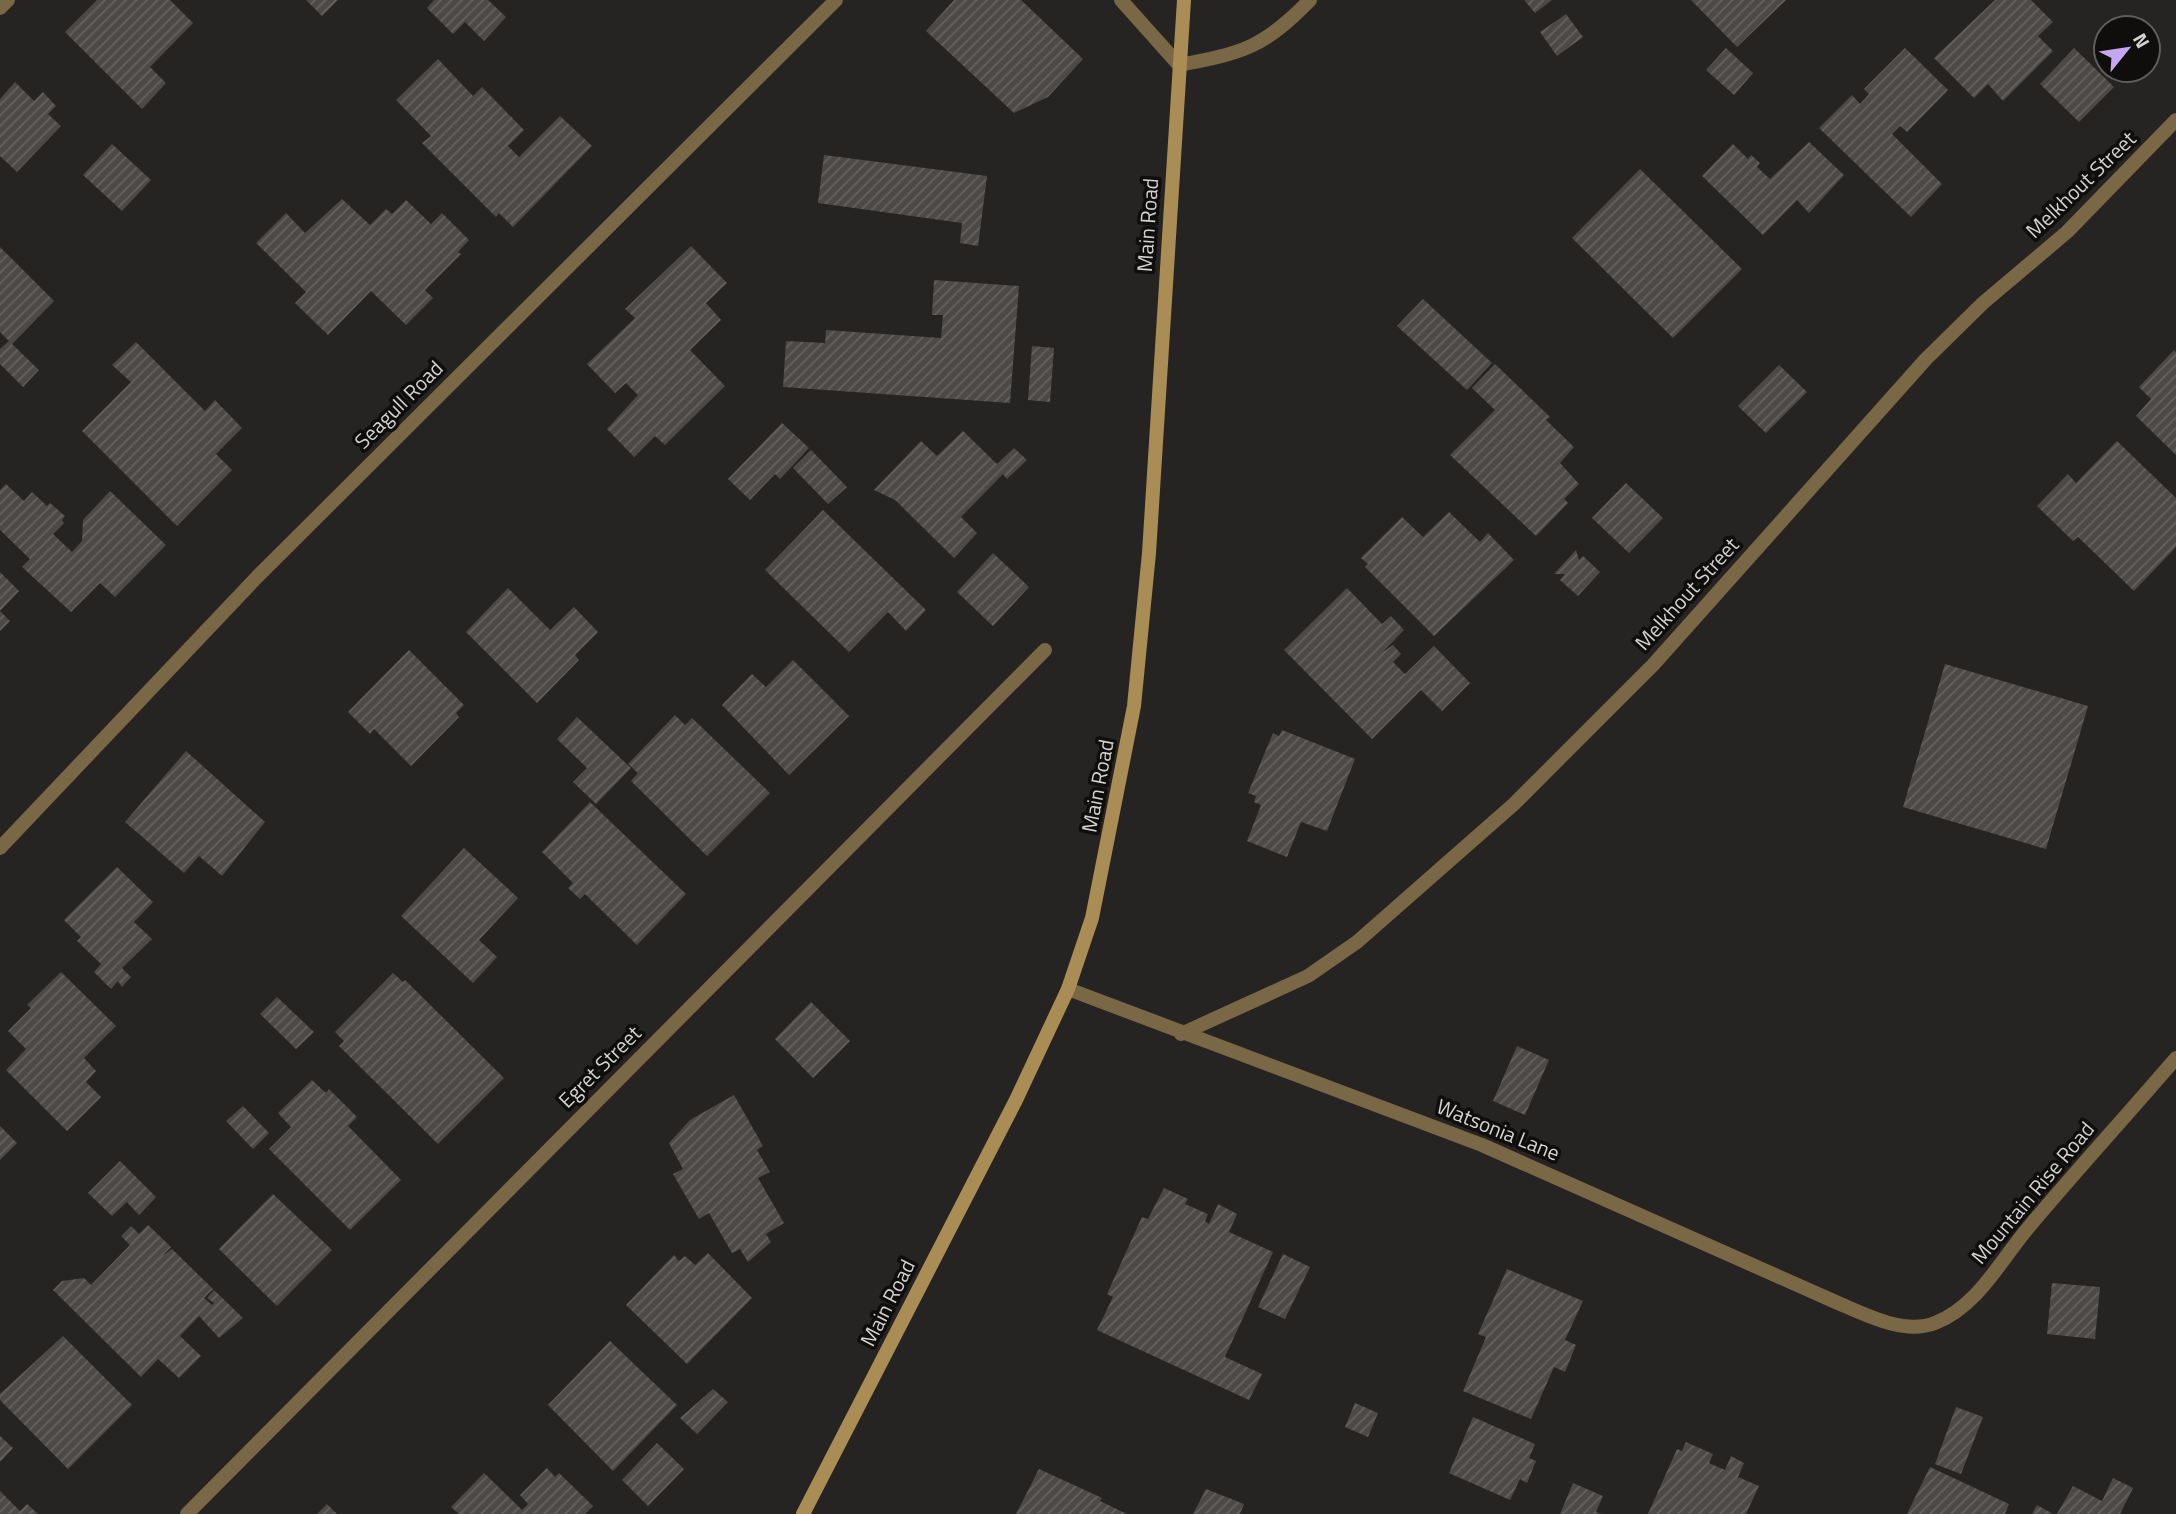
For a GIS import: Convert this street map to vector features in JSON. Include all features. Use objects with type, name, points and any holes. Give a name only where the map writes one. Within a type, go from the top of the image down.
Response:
[{"type":"main road","name":"Main Road","points":[[803,1514],[1016,1100],[1068,989],[1092,918],[1134,706],[1149,553],[1184,0]]},
{"type":"street","points":[[0,8],[8,0]]},
{"type":"street","name":"Seagull Road","points":[[0,848],[257,577],[836,0]]},
{"type":"street","points":[[1121,0],[1179,65],[1228,56],[1267,40],[1310,0]]},
{"type":"street","name":"Melkhout Street","points":[[1181,1034],[1308,976],[1395,910],[1514,804],[1653,665],[1926,359],[1983,303],[2067,232],[2176,120]]},
{"type":"street","name":"Egret Street","points":[[187,1514],[1045,650]]},
{"type":"street","name":"Watsonia Lane","points":[[1068,989],[1181,1034],[1329,1085],[1482,1145],[1879,1321],[1905,1326]]},
{"type":"street","name":"Mountain Rise Road","points":[[1905,1326],[1934,1324],[1959,1308],[1983,1286],[2028,1229],[2176,1058]]},
{"type":"building","points":[[97,0],[170,0],[193,23],[150,67],[166,83],[142,109],[65,32]]},
{"type":"building","points":[[306,0],[338,0],[322,16]]},
{"type":"building","points":[[434,0],[488,0],[506,17],[484,41],[465,22],[453,34],[427,8]]},
{"type":"building","points":[[954,0],[1021,0],[1083,59],[1048,97],[1014,113],[926,31]]},
{"type":"building","points":[[1524,0],[1552,0],[1535,13]]},
{"type":"building","points":[[1691,0],[1786,0],[1737,47]]},
{"type":"building","points":[[1995,0],[2031,0],[2053,22],[2038,36],[2053,51],[2003,101],[1988,84],[1974,98],[1934,58]]},
{"type":"building","points":[[1566,14],[1583,37],[1557,56],[1540,32]]},
{"type":"building","points":[[1726,48],[1753,73],[1734,95],[1706,70]]},
{"type":"building","points":[[1905,48],[1948,90],[1907,132],[1900,126],[1892,134],[1942,184],[1911,217],[1819,128],[1852,95],[1860,104],[1869,94],[1864,89]]},
{"type":"building","points":[[2074,48],[2092,66],[2092,84],[2111,84],[2114,87],[2079,122],[2040,84]]},
{"type":"building","points":[[438,59],[473,96],[482,87],[524,130],[508,146],[519,157],[560,116],[592,146],[513,227],[499,213],[496,217],[422,143],[431,136],[396,100]]},
{"type":"building","points":[[15,82],[34,101],[43,92],[56,106],[48,114],[61,126],[17,172],[0,156],[0,99]]},
{"type":"building","points":[[1809,142],[1844,175],[1809,213],[1797,200],[1763,235],[1702,176],[1733,144],[1748,159],[1751,155],[1760,163],[1757,167],[1770,179]]},
{"type":"building","points":[[112,144],[151,180],[122,211],[83,175]]},
{"type":"building","points":[[824,155],[987,176],[978,246],[960,243],[962,223],[818,203]]},
{"type":"building","points":[[1640,169],[1742,269],[1673,338],[1572,238]]},
{"type":"building","points":[[342,199],[370,225],[386,209],[392,214],[406,200],[431,224],[442,213],[469,240],[458,252],[461,254],[425,290],[433,298],[406,325],[371,291],[328,335],[295,303],[306,292],[256,243],[286,213],[305,233]]},
{"type":"building","points":[[691,246],[727,283],[706,303],[721,320],[690,350],[725,386],[665,445],[655,436],[634,457],[607,429],[638,395],[626,383],[615,393],[587,364],[635,318],[625,309]]},
{"type":"building","points":[[0,247],[54,301],[12,344],[39,370],[23,387],[0,364],[0,349],[9,341],[0,332]]},
{"type":"building","points":[[934,280],[1019,286],[1010,403],[783,387],[786,341],[825,343],[826,330],[941,338],[943,315],[932,315]]},
{"type":"building","points":[[1423,299],[1492,363],[1467,390],[1397,326]]},
{"type":"building","points":[[136,342],[205,411],[215,400],[242,428],[216,454],[232,470],[177,526],[82,431],[131,382],[112,365]]},
{"type":"building","points":[[1032,346],[1054,348],[1050,402],[1028,400]]},
{"type":"building","points":[[2174,350],[2176,455],[2136,416],[2151,399],[2139,387]]},
{"type":"building","points":[[1495,364],[1550,417],[1546,420],[1574,447],[1560,463],[1579,484],[1564,499],[1568,503],[1536,536],[1450,455],[1495,410],[1472,388]]},
{"type":"building","points":[[1779,365],[1807,392],[1766,433],[1738,406]]},
{"type":"building","points":[[782,423],[809,448],[780,479],[775,474],[750,500],[728,479]]},
{"type":"building","points":[[963,431],[997,464],[1014,448],[1027,460],[1007,479],[1003,474],[961,517],[977,533],[954,558],[895,500],[874,490],[921,441],[937,456]]},
{"type":"building","points":[[2117,441],[2176,498],[2176,547],[2134,591],[2078,537],[2073,541],[2037,506],[2068,474],[2076,483]]},
{"type":"building","points":[[811,450],[847,487],[828,504],[793,468]]},
{"type":"building","points":[[1626,483],[1663,518],[1629,553],[1592,518]]},
{"type":"building","points":[[6,484],[24,501],[32,492],[47,506],[50,503],[65,516],[62,520],[64,523],[53,534],[72,552],[82,541],[83,520],[110,491],[166,545],[115,597],[100,583],[71,612],[22,567],[30,559],[0,530],[0,490]]},
{"type":"building","points":[[823,510],[926,610],[906,631],[888,612],[849,652],[765,570]]},
{"type":"building","points":[[1449,512],[1480,542],[1488,533],[1514,560],[1434,636],[1365,567],[1368,564],[1361,558],[1402,517],[1423,537]]},
{"type":"building","points":[[1576,550],[1579,560],[1583,556],[1600,572],[1578,596],[1560,580],[1565,574],[1554,574]]},
{"type":"building","points":[[993,553],[1029,587],[993,626],[957,592]]},
{"type":"building","points":[[0,572],[19,591],[0,611]]},
{"type":"building","points":[[508,588],[550,630],[574,607],[598,632],[575,655],[579,660],[537,703],[466,632]]},
{"type":"building","points":[[1347,588],[1382,624],[1391,616],[1404,630],[1383,652],[1393,645],[1401,654],[1393,662],[1405,674],[1434,646],[1470,683],[1442,711],[1421,690],[1372,739],[1284,650]]},
{"type":"building","points":[[0,611],[10,621],[0,631]]},
{"type":"building","points":[[409,650],[464,705],[456,713],[459,717],[411,766],[374,729],[370,734],[348,712]]},
{"type":"building","points":[[793,660],[849,716],[789,775],[722,705],[752,674],[766,687]]},
{"type":"building","points":[[1945,664],[2088,706],[2046,849],[1903,807]]},
{"type":"building","points":[[675,715],[685,725],[692,718],[770,793],[707,856],[631,781],[638,773],[628,764]]},
{"type":"building","points":[[577,717],[631,768],[596,804],[573,782],[587,768],[557,739]]},
{"type":"building","points":[[1282,730],[1355,759],[1327,831],[1301,822],[1287,857],[1247,841],[1261,805],[1254,802],[1256,796],[1248,793],[1273,733],[1279,736]]},
{"type":"building","points":[[186,751],[265,822],[222,876],[199,856],[184,873],[125,822]]},
{"type":"building","points":[[590,802],[686,894],[637,945],[585,894],[580,899],[568,888],[573,883],[542,852]]},
{"type":"building","points":[[464,848],[518,898],[479,940],[497,957],[473,983],[401,916]]},
{"type":"building","points":[[117,867],[153,902],[134,922],[152,939],[122,968],[131,977],[122,987],[118,981],[111,989],[94,972],[101,964],[77,941],[81,937],[64,920]]},
{"type":"building","points":[[61,972],[116,1026],[84,1058],[96,1071],[86,1082],[101,1097],[67,1131],[6,1070],[26,1049],[8,1031],[31,1008],[27,1005]]},
{"type":"building","points":[[393,973],[403,982],[405,980],[504,1078],[438,1144],[339,1046],[344,1041],[335,1032]]},
{"type":"building","points":[[277,997],[314,1032],[296,1049],[260,1014]]},
{"type":"building","points":[[811,1002],[850,1041],[813,1078],[775,1039]]},
{"type":"building","points":[[1517,1046],[1549,1060],[1525,1115],[1493,1101]]},
{"type":"building","points":[[312,1080],[326,1093],[329,1089],[357,1117],[348,1126],[401,1180],[350,1230],[269,1149],[291,1127],[278,1113]]},
{"type":"building","points":[[734,1095],[763,1146],[757,1150],[770,1172],[758,1178],[784,1223],[766,1234],[771,1242],[748,1262],[740,1249],[732,1253],[709,1213],[699,1219],[673,1174],[683,1169],[669,1143],[690,1120]]},
{"type":"building","points":[[243,1106],[269,1133],[253,1149],[226,1121]]},
{"type":"building","points":[[0,1126],[17,1143],[0,1160]]},
{"type":"building","points":[[120,1161],[156,1197],[139,1215],[127,1202],[112,1216],[88,1193]]},
{"type":"building","points":[[1164,1188],[1188,1199],[1185,1204],[1208,1214],[1205,1221],[1209,1224],[1218,1204],[1237,1214],[1229,1232],[1273,1252],[1225,1357],[1262,1374],[1249,1400],[1097,1330],[1113,1297],[1107,1294],[1142,1217],[1148,1219]]},
{"type":"building","points":[[273,1194],[332,1250],[277,1306],[219,1249]]},
{"type":"building","points":[[148,1225],[171,1247],[162,1256],[172,1249],[213,1289],[204,1298],[212,1305],[214,1303],[207,1298],[214,1290],[243,1318],[219,1338],[199,1316],[180,1336],[201,1356],[179,1378],[158,1359],[141,1377],[53,1290],[62,1281],[84,1278],[91,1285],[130,1245],[121,1236],[131,1226],[139,1234]]},
{"type":"building","points":[[708,1253],[752,1298],[687,1364],[626,1305],[674,1255],[679,1261],[685,1256],[695,1265]]},
{"type":"building","points":[[1283,1254],[1310,1267],[1285,1319],[1258,1307]]},
{"type":"building","points":[[1507,1269],[1583,1301],[1565,1340],[1576,1345],[1565,1372],[1554,1367],[1531,1419],[1463,1391],[1486,1337],[1478,1334]]},
{"type":"building","points":[[2052,1283],[2100,1287],[2095,1339],[2047,1334]]},
{"type":"building","points":[[63,1336],[132,1405],[68,1469],[0,1400],[0,1394]]},
{"type":"building","points":[[610,1341],[677,1405],[613,1471],[548,1405]]},
{"type":"building","points":[[713,1389],[728,1402],[697,1434],[680,1418]]},
{"type":"building","points":[[1355,1403],[1378,1413],[1368,1437],[1345,1427]]},
{"type":"building","points":[[1956,1407],[1983,1417],[1961,1474],[1935,1464]]},
{"type":"building","points":[[1473,1417],[1535,1444],[1529,1458],[1536,1461],[1527,1483],[1520,1479],[1510,1500],[1449,1473]]},
{"type":"building","points":[[0,1436],[13,1448],[0,1462]]},
{"type":"building","points":[[1686,1442],[1713,1454],[1709,1463],[1725,1470],[1731,1456],[1744,1463],[1738,1477],[1759,1486],[1746,1514],[1648,1514],[1677,1449],[1682,1451]]},
{"type":"building","points":[[657,1443],[684,1469],[648,1506],[622,1480]]},
{"type":"building","points":[[1930,1467],[2009,1504],[2005,1514],[1907,1514]]},
{"type":"building","points":[[547,1468],[555,1477],[559,1473],[593,1506],[585,1514],[459,1514],[451,1507],[484,1473],[522,1510],[528,1504],[520,1495]]},
{"type":"building","points":[[1039,1469],[1102,1498],[1100,1501],[1127,1514],[1016,1514]]},
{"type":"building","points":[[2113,1478],[2133,1488],[2120,1514],[2057,1514],[2073,1486],[2102,1501]]},
{"type":"building","points":[[1573,1483],[1603,1496],[1596,1512],[1601,1514],[1560,1514]]},
{"type":"building","points":[[1206,1489],[1244,1504],[1240,1514],[1193,1514]]},
{"type":"building","points":[[0,1491],[20,1511],[27,1504],[38,1514],[0,1514]]},
{"type":"building","points":[[327,1504],[337,1514],[317,1514]]},
{"type":"building","points":[[2037,1505],[2053,1514],[2032,1514]]}]
